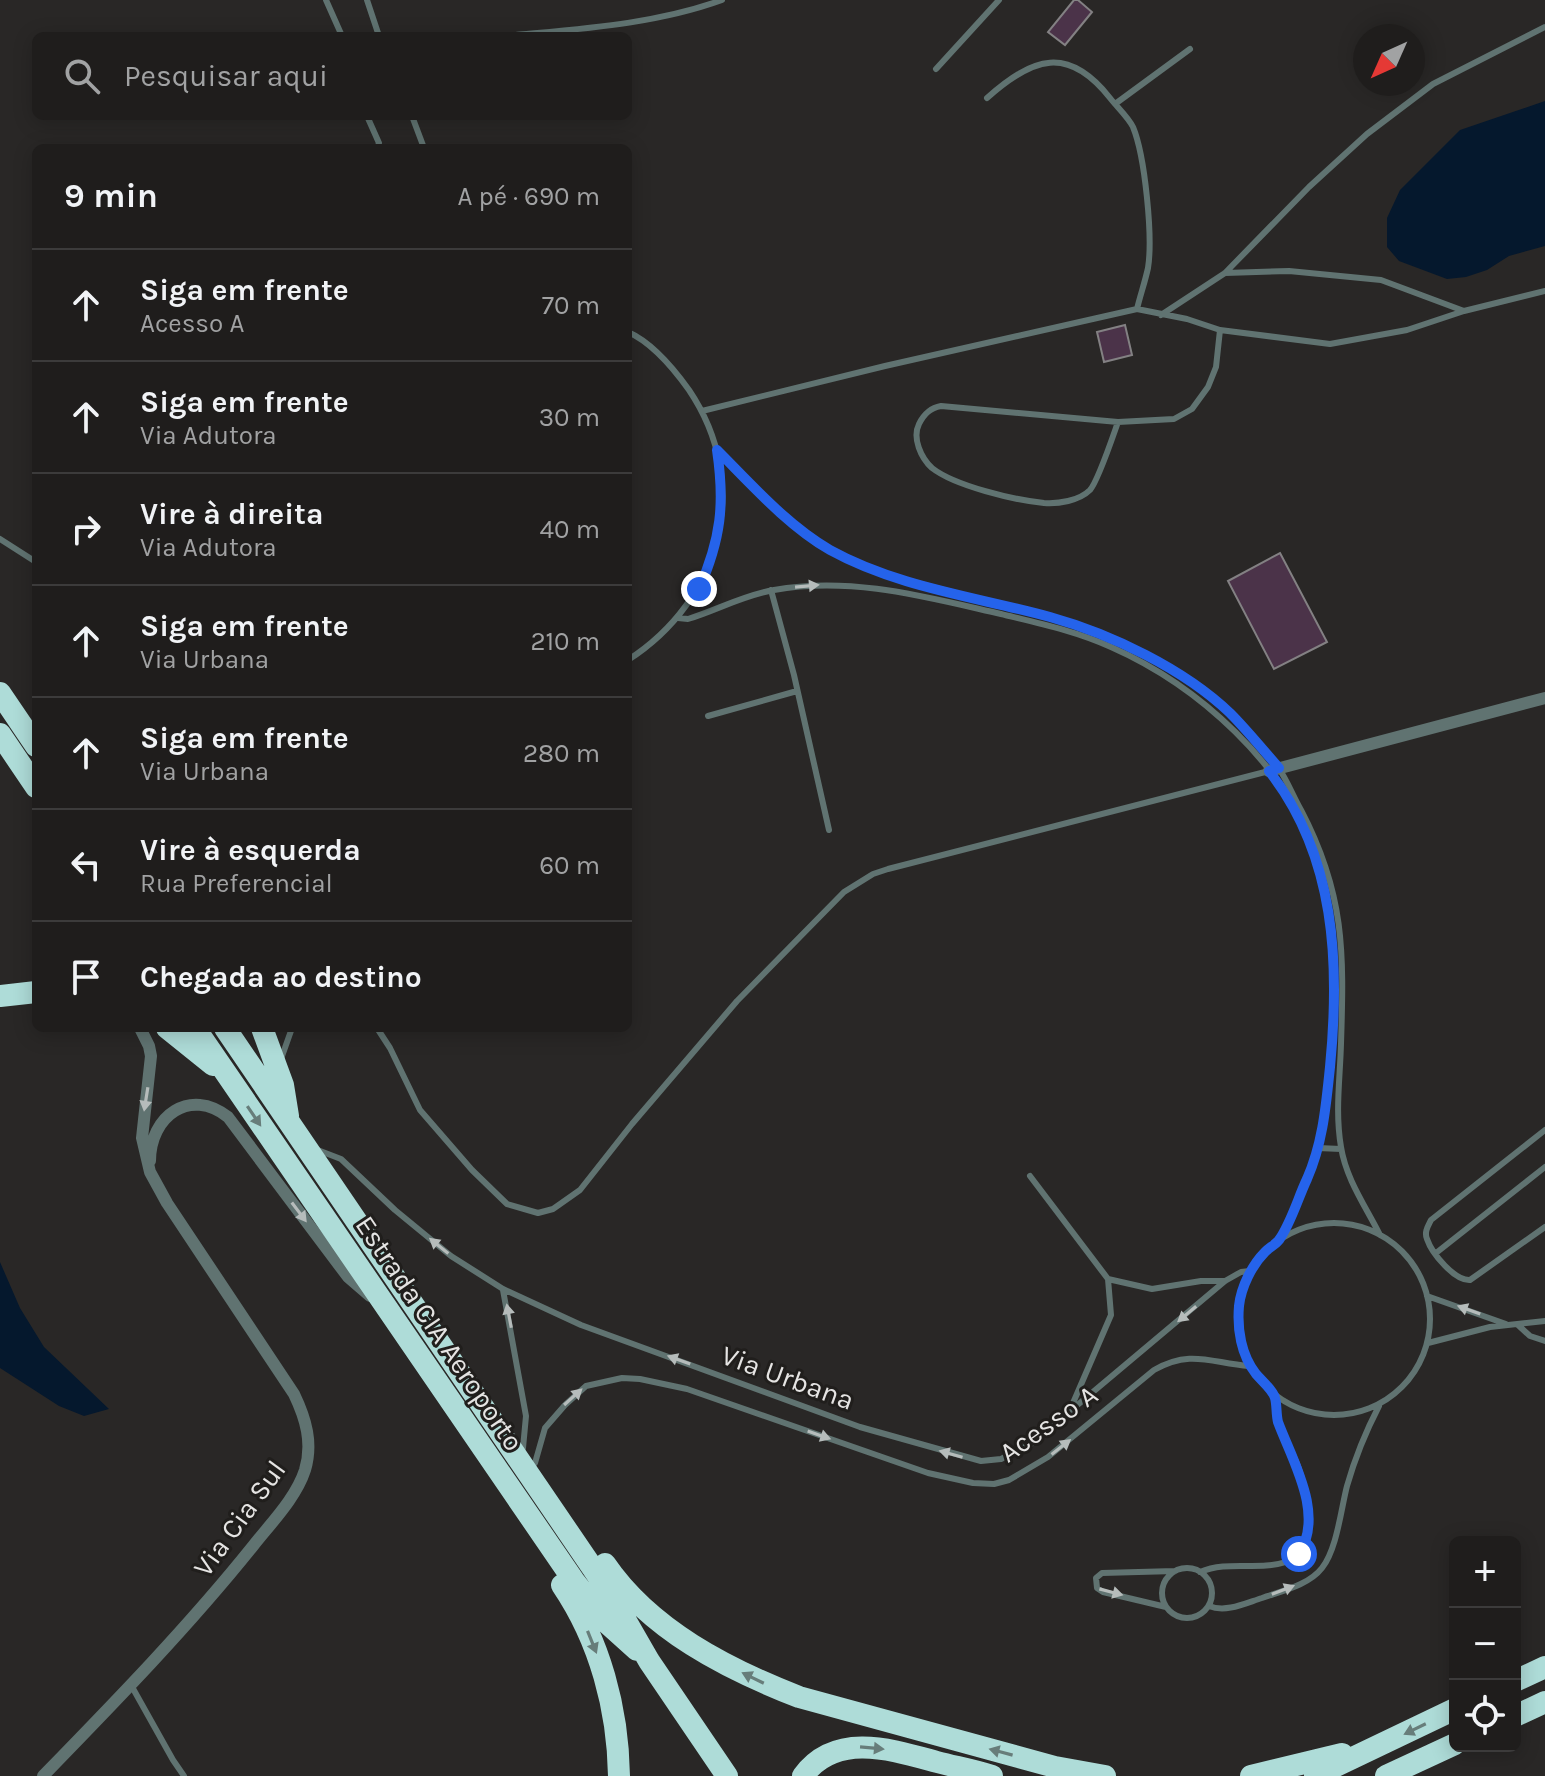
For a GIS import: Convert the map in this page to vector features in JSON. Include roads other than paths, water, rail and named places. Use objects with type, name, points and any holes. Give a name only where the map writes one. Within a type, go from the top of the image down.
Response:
[{"type":"highway","points":[[0,693],[32,740]]},
{"type":"highway","points":[[0,734],[32,781]]},
{"type":"highway","points":[[0,996],[32,992]]},
{"type":"highway","points":[[172,1032],[229,1078]]},
{"type":"highway","name":"Estrada CIA Aeroporto","points":[[198,1032],[574,1581],[607,1623],[649,1661]]},
{"type":"highway","name":"Estrada CIA Aeroporto","points":[[228,1032],[611,1595],[649,1661],[727,1776]]},
{"type":"highway","points":[[263,1032],[283,1085],[290,1125]]},
{"type":"highway","points":[[422,1361],[448,1421],[574,1603],[591,1639],[609,1692],[619,1776]]},
{"type":"highway","points":[[490,1419],[529,1455],[609,1569],[635,1599],[675,1633],[705,1653],[765,1684],[799,1697],[1055,1767],[1105,1776]]},
{"type":"highway","points":[[1517,1680],[1545,1667]]},
{"type":"highway","points":[[1521,1713],[1545,1702]]},
{"type":"highway","points":[[1315,1776],[1449,1712]]},
{"type":"highway","points":[[803,1776],[814,1765],[839,1750],[865,1746],[992,1776]]},
{"type":"highway","points":[[1386,1776],[1449,1747]]},
{"type":"highway","points":[[1251,1776],[1320,1758],[1375,1749]]},
{"type":"street","points":[[1274,769],[1545,698]]},
{"type":"street","name":"Via Cia Sul","points":[[43,1776],[186,1628],[279,1513],[304,1473],[309,1450],[304,1414],[294,1394],[167,1203],[150,1172],[142,1138],[151,1056],[142,1032]]},
{"type":"street","points":[[150,1172],[152,1142],[157,1126],[166,1115],[197,1105],[221,1111],[348,1277],[390,1313]]},
{"type":"lane","points":[[326,0],[340,32]]},
{"type":"lane","points":[[367,0],[378,32]]},
{"type":"lane","points":[[544,32],[691,11],[722,0]]},
{"type":"lane","points":[[936,69],[999,0]]},
{"type":"lane","points":[[1161,315],[1225,273],[1309,187],[1378,125],[1433,84],[1545,27]]},
{"type":"lane","points":[[1115,104],[1190,49]]},
{"type":"lane","points":[[987,98],[1010,78],[1034,64],[1060,61],[1095,79],[1132,126],[1142,166],[1149,237],[1148,267],[1137,309]]},
{"type":"lane","points":[[369,120],[379,144]]},
{"type":"lane","points":[[414,120],[425,144]]},
{"type":"lane","points":[[1225,273],[1289,271],[1381,280],[1464,311]]},
{"type":"lane","points":[[702,411],[1137,309],[1187,319],[1220,330],[1330,344],[1407,330],[1464,311],[1545,291]]},
{"type":"lane","points":[[1118,422],[1090,490],[1070,501],[1045,503],[958,482],[931,467],[919,450],[915,431],[922,417],[941,406],[1118,422],[1174,419],[1192,409],[1208,387],[1216,367],[1220,330]]},
{"type":"lane","points":[[632,335],[673,368],[702,411],[717,450],[722,485],[713,556],[699,589],[678,618],[652,644],[632,657]]},
{"type":"lane","points":[[717,450],[784,516],[830,549],[886,575],[1053,618],[1117,641],[1203,691],[1230,714],[1274,769],[1311,829],[1327,868],[1336,900],[1343,947],[1337,1108],[1341,1149],[1353,1185],[1380,1235]]},
{"type":"lane","points":[[0,539],[32,559]]},
{"type":"lane","points":[[678,618],[688,619],[771,590],[839,584],[919,595],[1058,628],[1109,646],[1149,666],[1197,697],[1274,769],[1315,855],[1333,939],[1334,1011],[1326,1106],[1318,1148],[1279,1240]]},
{"type":"lane","points":[[771,590],[829,830]]},
{"type":"lane","points":[[708,716],[797,691]]},
{"type":"lane","points":[[380,1032],[420,1110],[472,1170],[507,1204],[538,1213],[553,1209],[580,1190],[737,1001],[844,892],[857,883],[888,869],[1274,769]]},
{"type":"lane","points":[[277,1069],[291,1032]]},
{"type":"lane","points":[[1545,1130],[1431,1220],[1426,1229],[1426,1238],[1456,1276],[1470,1280],[1545,1227]]},
{"type":"lane","name":"Via Urbana","points":[[304,1146],[341,1159],[395,1210],[451,1256],[503,1289],[581,1325],[860,1427],[981,1461],[1001,1459],[1019,1452],[1225,1281],[1241,1272],[1250,1271]]},
{"type":"lane","points":[[1318,1148],[1341,1149]]},
{"type":"lane","points":[[1436,1253],[1545,1167]]},
{"type":"lane","points":[[1030,1176],[1108,1279],[1111,1315],[1068,1414]]},
{"type":"lane","points":[[1329,1224],[1360,1227],[1380,1235],[1410,1261],[1427,1296],[1431,1320],[1428,1343],[1418,1368],[1401,1389],[1379,1405],[1354,1414],[1326,1416],[1299,1410],[1275,1396],[1249,1366],[1239,1334],[1239,1302],[1250,1271],[1279,1240],[1298,1230],[1329,1224]]},
{"type":"lane","points":[[1108,1279],[1152,1289],[1201,1281],[1225,1281]]},
{"type":"lane","points":[[503,1289],[526,1416],[529,1455]]},
{"type":"lane","points":[[1427,1296],[1514,1325],[1530,1336],[1545,1341]]},
{"type":"lane","points":[[1428,1343],[1490,1327],[1545,1321]]},
{"type":"lane","name":"Acesso A","points":[[529,1455],[545,1428],[586,1386],[622,1378],[640,1379],[687,1389],[928,1473],[973,1483],[994,1484],[1009,1480],[1048,1457],[1154,1370],[1171,1360],[1198,1358],[1249,1366]]},
{"type":"lane","points":[[1200,1572],[1215,1566],[1283,1563],[1295,1558],[1303,1548],[1308,1513],[1306,1499],[1299,1469],[1277,1420],[1275,1396]]},
{"type":"lane","points":[[1209,1606],[1216,1609],[1232,1607],[1286,1590],[1313,1577],[1323,1567],[1332,1550],[1348,1481],[1379,1405]]},
{"type":"lane","points":[[1188,1568],[1200,1572],[1211,1587],[1209,1606],[1196,1617],[1179,1617],[1166,1607],[1097,1588],[1096,1578],[1102,1573],[1188,1568]]},
{"type":"lane","points":[[1166,1607],[1162,1591],[1164,1583],[1175,1571]]},
{"type":"lane","points":[[131,1685],[184,1776]]},
{"type":"water","points":[[1545,101],[1545,246],[1509,256],[1487,270],[1447,279],[1399,261],[1387,247],[1387,218],[1400,190],[1460,130]]},
{"type":"water","points":[[0,1262],[20,1308],[44,1347],[109,1409],[84,1416],[59,1406],[0,1368]]}]
